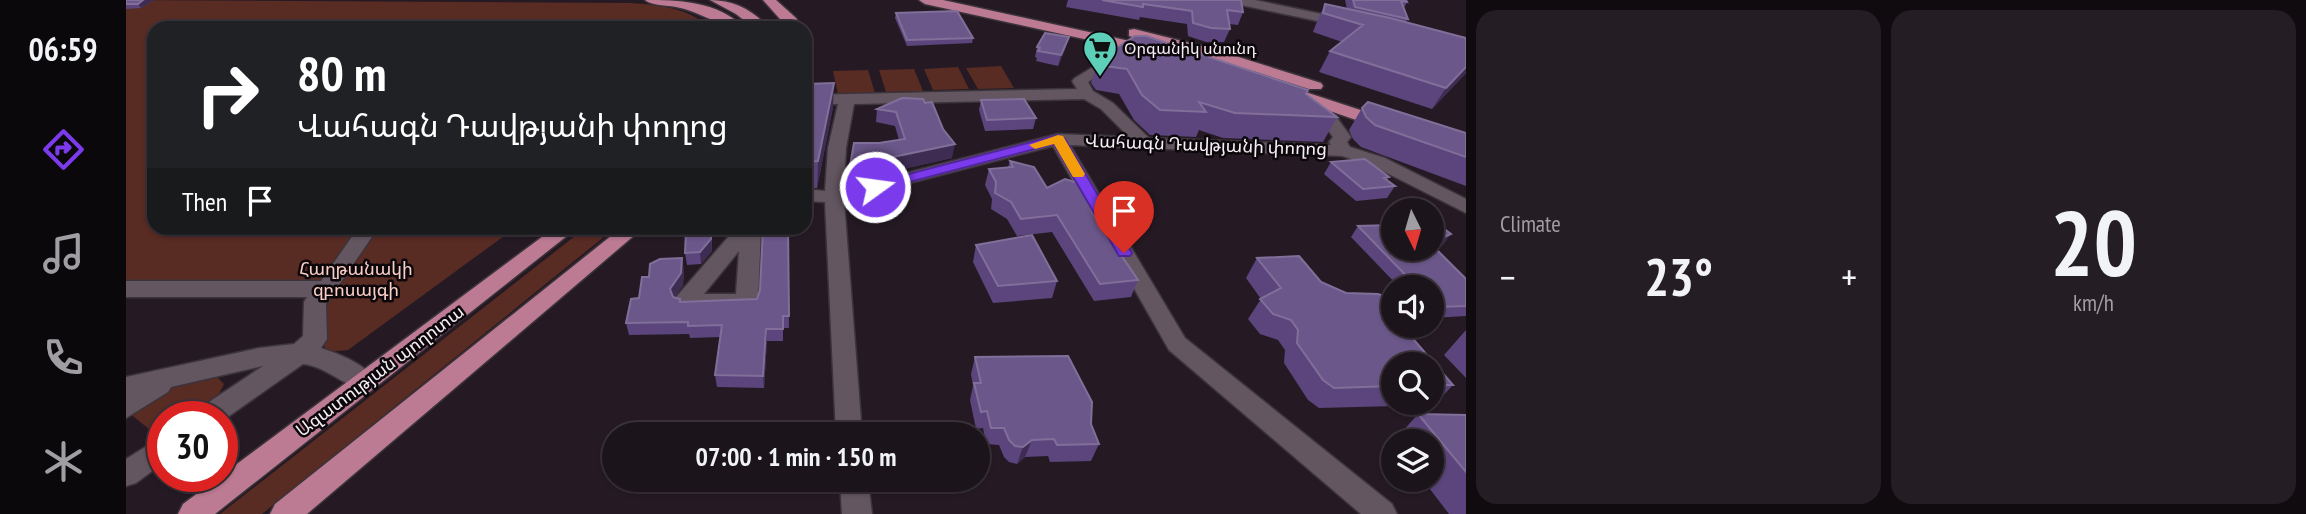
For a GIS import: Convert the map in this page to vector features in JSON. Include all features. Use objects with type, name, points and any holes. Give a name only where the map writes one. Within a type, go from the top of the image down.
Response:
[{"type":"main road","points":[[651,0],[691,6],[714,13],[726,21]]},
{"type":"main road","points":[[716,0],[741,11],[753,21]]},
{"type":"main road","points":[[769,0],[792,21]]},
{"type":"main road","points":[[925,0],[1113,40],[1390,121],[1205,51],[984,0]]},
{"type":"main road","name":"Ազատության պողոտա","points":[[193,514],[558,235]]},
{"type":"main road","points":[[285,514],[624,235]]},
{"type":"street","points":[[1236,0],[1272,3],[1360,26]]},
{"type":"street","points":[[1144,143],[1107,106],[1087,94],[1080,81],[1128,49],[1170,62]]},
{"type":"street","points":[[812,100],[1087,94]]},
{"type":"street","points":[[1274,98],[1326,115],[1342,137],[1338,142],[1344,151]]},
{"type":"street","points":[[847,99],[845,148],[834,197],[848,422]]},
{"type":"street","points":[[812,195],[834,197],[1058,139]]},
{"type":"street","name":"Վահագն Դավթյանի փողոց","points":[[1058,139],[1344,151],[1379,162],[1466,207]]},
{"type":"street","name":"Վահագն Դավթյանի փողոց","points":[[1058,139],[1177,344],[1382,514]]},
{"type":"street","points":[[231,401],[300,353],[315,339],[315,302],[330,285],[363,235]]},
{"type":"street","points":[[126,289],[325,289]]},
{"type":"street","points":[[126,387],[259,357],[300,353],[333,362],[364,382]]},
{"type":"street","points":[[126,407],[170,378]]},
{"type":"street","points":[[126,474],[147,460]]},
{"type":"street","points":[[855,492],[857,514]]},
{"type":"green space","name":"Հաղթանակի զբոսայգի","points":[[126,0],[631,3],[683,12],[702,21],[147,21],[147,235],[505,235],[348,350],[327,352],[303,295],[126,287]]},
{"type":"green space","points":[[1001,66],[1014,88],[978,89],[966,68]]},
{"type":"green space","points":[[958,67],[969,89],[933,90],[924,69]]},
{"type":"green space","points":[[914,69],[923,91],[886,92],[879,70]]},
{"type":"green space","points":[[868,70],[875,93],[838,94],[833,71]]},
{"type":"green space","points":[[576,235],[605,235],[262,514],[220,514]]},
{"type":"green space","points":[[216,376],[224,384],[219,394],[209,401],[149,401],[181,382]]},
{"type":"green space","points":[[147,402],[147,427],[129,413]]},
{"type":"building","points":[[126,0],[143,0],[138,4],[126,4]]},
{"type":"building","points":[[1102,0],[1241,0],[1243,12],[1227,10],[1230,29],[1211,28],[1193,23],[1192,11]]},
{"type":"building","points":[[1353,0],[1406,0],[1407,2],[1401,1],[1408,19],[1355,7]]},
{"type":"building","points":[[1325,4],[1466,38],[1466,67],[1446,88],[1330,51],[1363,25],[1323,13]]},
{"type":"building","points":[[957,11],[973,38],[907,40],[896,13]]},
{"type":"building","points":[[1045,33],[1069,37],[1061,55],[1038,51],[1040,48],[1037,47]]},
{"type":"building","points":[[1135,36],[1146,36],[1308,90],[1306,94],[1337,117],[1235,113],[1199,102],[1206,112],[1160,110],[1142,95],[1127,69],[1104,66],[1099,59]]},
{"type":"building","points":[[834,83],[818,161],[812,161],[812,84]]},
{"type":"building","points":[[902,98],[932,102],[943,129],[955,144],[850,166],[854,143],[905,139],[896,112],[877,109]]},
{"type":"building","points":[[1024,99],[1036,118],[987,120],[981,100]]},
{"type":"building","points":[[1368,102],[1466,133],[1466,157],[1375,125],[1366,117],[1362,108]]},
{"type":"building","points":[[1365,159],[1389,177],[1384,178],[1395,186],[1363,189],[1331,162]]},
{"type":"building","points":[[1010,161],[1034,167],[1047,188],[1065,179],[1082,184],[1092,212],[1138,280],[1100,284],[1057,215],[1021,219],[1011,202],[995,193],[996,182],[989,169],[1013,167]]},
{"type":"building","points":[[1381,225],[1381,250],[1358,226]]},
{"type":"building","points":[[686,235],[711,235],[711,239],[700,252],[685,253]]},
{"type":"building","points":[[763,235],[788,235],[789,316],[783,316],[783,329],[766,329],[763,376],[715,375],[722,325],[688,326],[688,322],[626,323],[631,299],[639,298],[642,277],[649,277],[650,264],[660,259],[682,258],[681,273],[670,289],[673,297],[680,299],[680,302],[757,299],[760,290]]},
{"type":"building","points":[[1032,235],[1057,281],[998,286],[976,245]]},
{"type":"building","points":[[1299,256],[1321,282],[1346,293],[1381,295],[1381,338],[1412,338],[1424,352],[1381,352],[1381,386],[1334,388],[1323,380],[1297,343],[1298,330],[1291,320],[1273,314],[1260,299],[1281,288],[1257,258]]},
{"type":"building","points":[[1444,257],[1466,279],[1466,306],[1444,307],[1444,275],[1405,275],[1392,261],[1444,261]]},
{"type":"building","points":[[1068,356],[1092,402],[1091,424],[1099,444],[1057,445],[1054,439],[1032,440],[1023,447],[1015,446],[1004,428],[991,428],[987,411],[981,412],[974,383],[981,383],[975,357]]},
{"type":"building","points":[[1444,375],[1453,385],[1444,385]]},
{"type":"building","points":[[1419,415],[1466,415],[1466,472],[1444,445],[1444,429],[1430,429]]},
{"type":"slow traffic","points":[[1035,145],[1058,139],[1078,174]]},
{"type":"place","name":"Օրգանիկ սնունդ","points":[[1100,78]]},
{"type":"route","points":[[875,187],[1058,139],[1124,253]]}]
